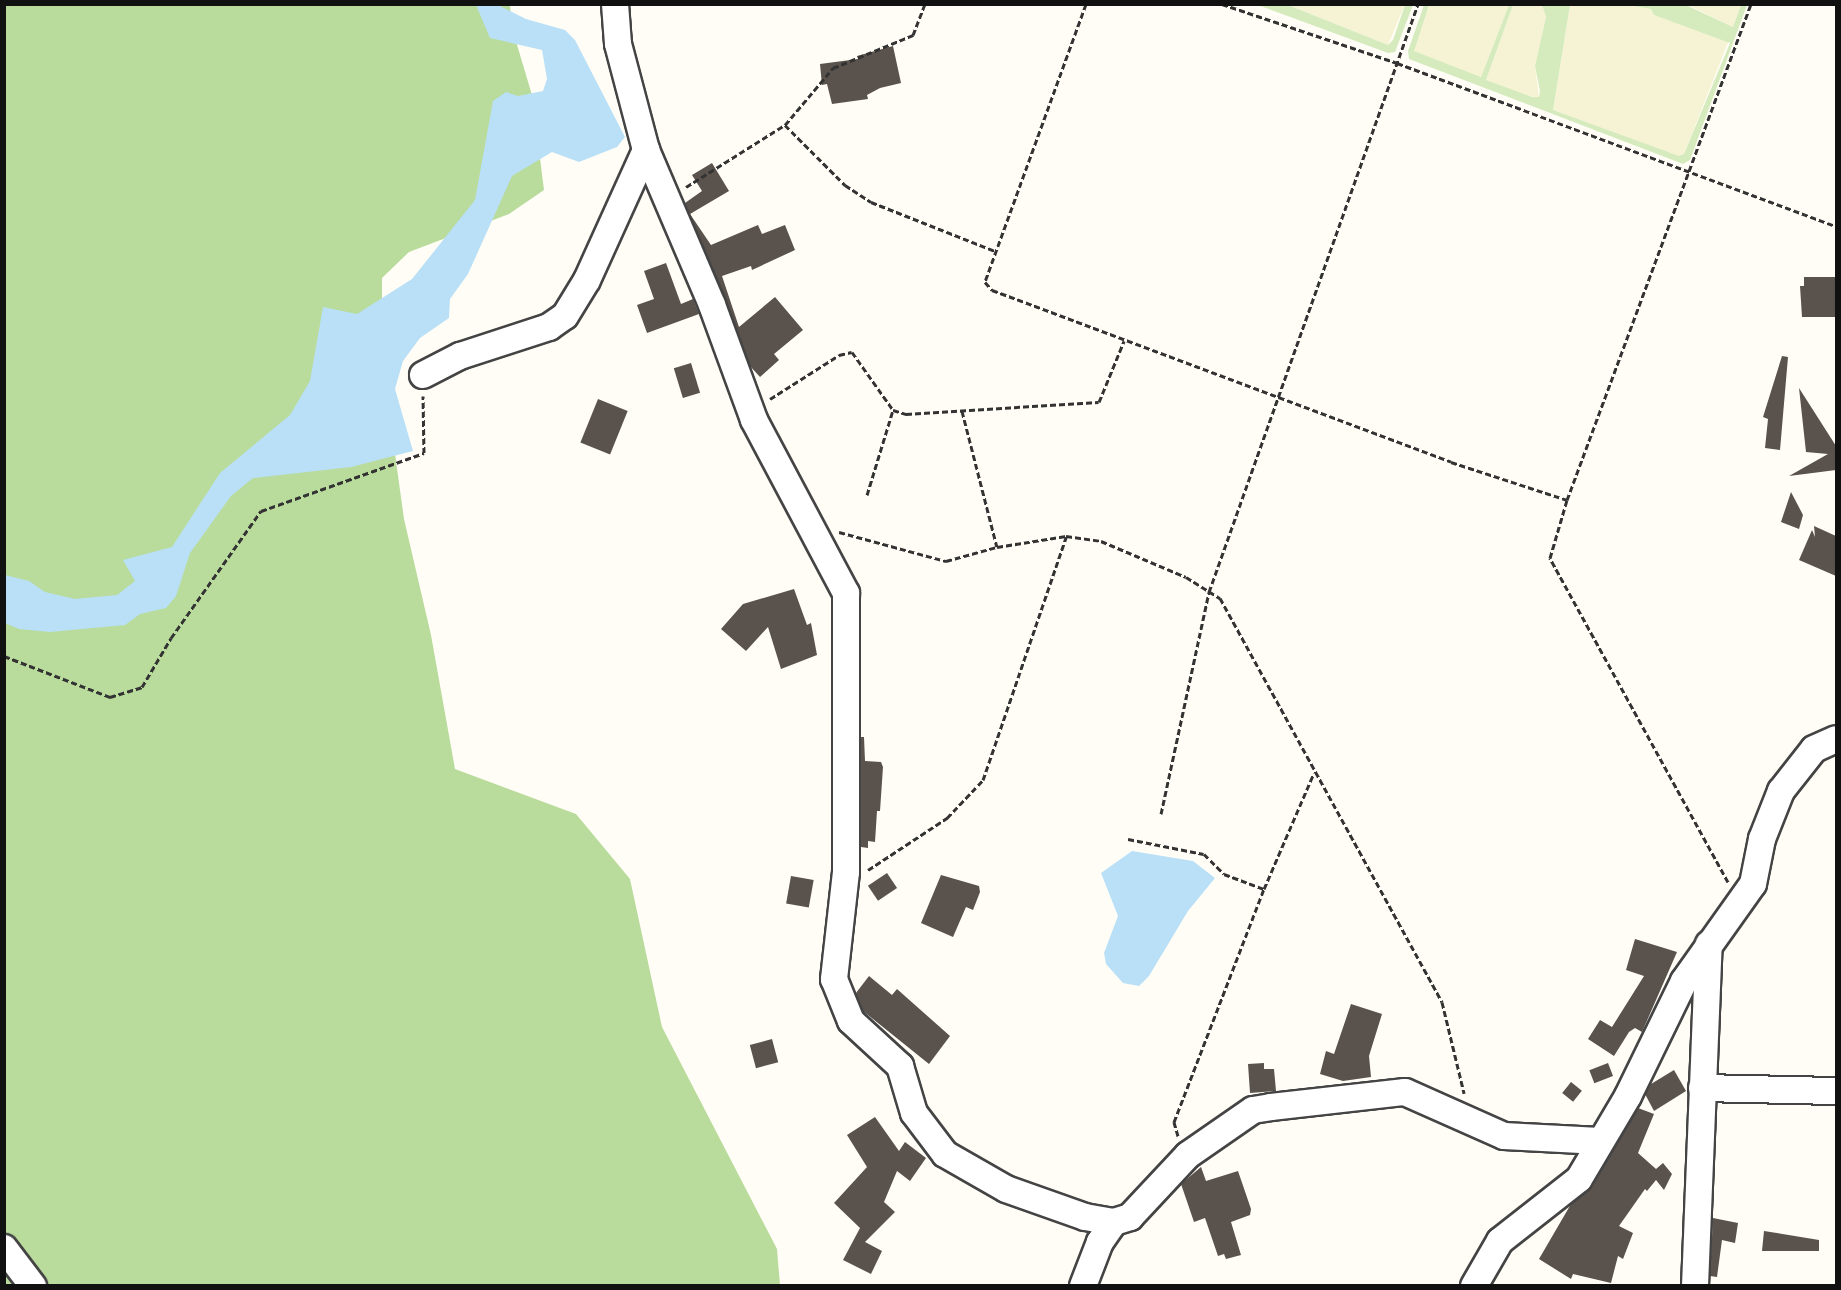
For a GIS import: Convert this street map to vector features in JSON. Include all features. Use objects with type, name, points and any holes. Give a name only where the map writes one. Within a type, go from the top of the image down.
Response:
[{"type":"street","points":[[615,4],[618,44],[646,150],[751,412],[846,593],[844,886],[834,979],[851,1021],[900,1066],[914,1113],[945,1154],[1006,1189],[1085,1217],[1114,1222],[1130,1217],[1188,1155],[1253,1110],[1406,1092],[1504,1136],[1600,1141]]},
{"type":"street","points":[[423,375],[460,356],[549,327],[565,316],[587,280],[646,150]]},
{"type":"street","points":[[1474,1286],[1500,1241],[1579,1179],[1628,1096],[1684,981],[1709,942],[1753,884],[1762,839],[1781,791],[1814,749],[1836,739]]},
{"type":"street","points":[[1695,1286],[1709,942]]},
{"type":"street","points":[[1702,1088],[1836,1091]]},
{"type":"street","points":[[1083,1286],[1100,1242],[1114,1222]]},
{"type":"street","points":[[4,1248],[33,1286]]},
{"type":"path","points":[[667,200],[736,152],[785,124],[833,68],[913,35],[925,4]]},
{"type":"path","points":[[1086,4],[985,282],[992,290],[1277,397],[1567,500]]},
{"type":"path","points":[[1222,4],[1397,63],[1836,226]]},
{"type":"path","points":[[1161,814],[1209,592],[1418,4]]},
{"type":"path","points":[[1731,889],[1550,558],[1567,500],[1751,4]]},
{"type":"path","points":[[785,124],[845,185],[871,202],[996,251]]},
{"type":"path","points":[[751,412],[839,355],[852,352],[893,410],[906,414],[1099,402],[1124,341]]},
{"type":"path","points":[[4,656],[110,697],[142,687],[171,638],[261,511],[424,453],[423,375]]},
{"type":"path","points":[[867,495],[893,410]]},
{"type":"path","points":[[962,411],[997,547]]},
{"type":"path","points":[[808,522],[928,559],[946,561],[997,547],[1066,536],[1101,541],[1186,577],[1220,598],[1314,773],[1442,1002],[1470,1122]]},
{"type":"path","points":[[844,886],[947,818],[984,780],[1066,536]]},
{"type":"path","points":[[1188,1155],[1174,1122],[1264,889],[1314,773]]},
{"type":"path","points":[[1128,839],[1204,854],[1224,874],[1264,889]]},
{"type":"shaded area","points":[[1405,4],[1388,45],[1288,5]]},
{"type":"shaded area","points":[[1686,4],[1741,5],[1733,27]]},
{"type":"shaded area","points":[[1429,5],[1509,5],[1481,77],[1413,51]]},
{"type":"shaded area","points":[[1513,5],[1542,5],[1546,17],[1535,66],[1539,97],[1523,96],[1486,80]]},
{"type":"shaded area","points":[[1570,5],[1628,5],[1651,9],[1654,15],[1729,40],[1684,154],[1679,157],[1553,110]]},
{"type":"green space","points":[[5,5],[510,5],[512,28],[532,95],[544,190],[509,214],[409,252],[382,278],[382,360],[404,519],[431,635],[455,769],[576,814],[630,879],[662,1027],[777,1249],[780,1285],[5,1286]]},
{"type":"green space","points":[[1258,5],[1288,5],[1388,45],[1393,40],[1405,5],[1413,5],[1395,52],[1388,53]]},
{"type":"green space","points":[[1424,5],[1429,5],[1414,51],[1481,77],[1509,5],[1513,5],[1486,80],[1532,97],[1539,97],[1535,66],[1546,17],[1542,5],[1570,5],[1553,110],[1679,156],[1684,154],[1730,43],[1654,15],[1651,9],[1628,5],[1686,5],[1733,27],[1741,5],[1747,5],[1690,160],[1683,164],[1409,59],[1408,51]]},
{"type":"water","points":[[476,5],[498,5],[526,19],[565,30],[575,40],[625,137],[617,147],[579,162],[552,152],[512,176],[468,274],[450,299],[449,318],[420,338],[403,361],[395,389],[413,451],[351,467],[253,478],[231,496],[190,553],[176,596],[166,608],[140,614],[125,625],[50,632],[19,629],[5,623],[5,575],[29,581],[45,592],[75,599],[117,595],[135,581],[123,560],[172,547],[220,473],[290,415],[310,381],[323,307],[357,314],[412,279],[475,200],[493,101],[506,92],[518,96],[543,91],[547,79],[542,50],[490,38]]},
{"type":"water","points":[[1132,851],[1193,861],[1215,878],[1188,911],[1149,976],[1139,986],[1123,983],[1106,964],[1104,953],[1118,916],[1101,873]]},
{"type":"building","points":[[893,46],[901,83],[880,88],[867,95],[868,99],[832,104],[827,84],[822,85],[820,64],[858,59],[857,56]]},
{"type":"building","points":[[712,163],[729,191],[690,214],[711,245],[758,225],[762,234],[785,225],[795,250],[752,270],[751,266],[722,276],[739,327],[775,297],[803,330],[774,354],[779,360],[760,377],[750,366],[685,203],[702,191],[692,175]]},
{"type":"building","points":[[666,263],[681,304],[693,299],[699,314],[647,333],[637,305],[654,299],[644,271]]},
{"type":"building","points":[[1804,277],[1836,277],[1836,317],[1802,317],[1800,286],[1804,286]]},
{"type":"building","points":[[1782,356],[1788,357],[1780,450],[1765,448],[1768,419],[1763,417]]},
{"type":"building","points":[[691,363],[700,393],[683,398],[674,368]]},
{"type":"building","points":[[1799,388],[1836,446],[1836,470],[1789,476],[1828,454],[1806,452]]},
{"type":"building","points":[[598,399],[628,411],[610,455],[580,443]]},
{"type":"building","points":[[1791,492],[1803,515],[1799,529],[1781,522]]},
{"type":"building","points":[[1814,526],[1836,536],[1836,576],[1799,560],[1812,530],[1815,537]]},
{"type":"building","points":[[794,589],[807,625],[811,623],[817,655],[781,669],[768,627],[746,651],[721,629],[743,604]]},
{"type":"building","points":[[861,737],[864,737],[865,761],[881,762],[883,767],[875,842],[868,841],[868,848],[861,847]]},
{"type":"building","points":[[887,873],[897,888],[878,901],[868,886]]},
{"type":"building","points":[[941,875],[979,886],[980,892],[973,910],[966,907],[953,937],[921,923]]},
{"type":"building","points":[[791,876],[814,880],[809,908],[786,904]]},
{"type":"building","points":[[1635,939],[1677,952],[1642,1032],[1635,1028],[1629,1032],[1614,1056],[1588,1039],[1600,1020],[1612,1027],[1644,976],[1626,970]]},
{"type":"building","points":[[869,976],[892,995],[897,989],[950,1036],[929,1064],[863,1011],[856,993]]},
{"type":"building","points":[[1351,1004],[1382,1014],[1369,1056],[1371,1077],[1343,1081],[1320,1074],[1326,1051],[1334,1054]]},
{"type":"building","points":[[772,1039],[778,1062],[756,1068],[750,1045]]},
{"type":"building","points":[[1264,1063],[1264,1069],[1274,1069],[1276,1091],[1250,1093],[1248,1064]]},
{"type":"building","points":[[1608,1063],[1613,1076],[1594,1083],[1589,1070]]},
{"type":"building","points":[[1674,1070],[1686,1091],[1654,1111],[1645,1094],[1651,1084]]},
{"type":"building","points":[[1571,1082],[1582,1091],[1573,1102],[1562,1093]]},
{"type":"building","points":[[1638,1108],[1654,1114],[1638,1153],[1656,1169],[1663,1163],[1672,1174],[1664,1190],[1656,1180],[1647,1191],[1645,1189],[1619,1226],[1633,1233],[1623,1259],[1618,1256],[1611,1283],[1573,1274],[1571,1279],[1539,1259],[1571,1204],[1592,1187]]},
{"type":"building","points":[[875,1117],[899,1151],[905,1142],[926,1158],[910,1181],[897,1171],[884,1202],[895,1212],[865,1242],[882,1251],[871,1274],[843,1260],[860,1228],[834,1203],[867,1167],[847,1135]]},
{"type":"building","points":[[1201,1167],[1206,1181],[1238,1171],[1251,1209],[1250,1215],[1231,1222],[1241,1255],[1226,1259],[1224,1254],[1218,1256],[1205,1218],[1194,1222],[1181,1184]]},
{"type":"building","points":[[1713,1218],[1738,1223],[1735,1243],[1722,1240],[1717,1277],[1710,1276]]},
{"type":"building","points":[[1764,1231],[1819,1240],[1819,1251],[1762,1251]]}]
